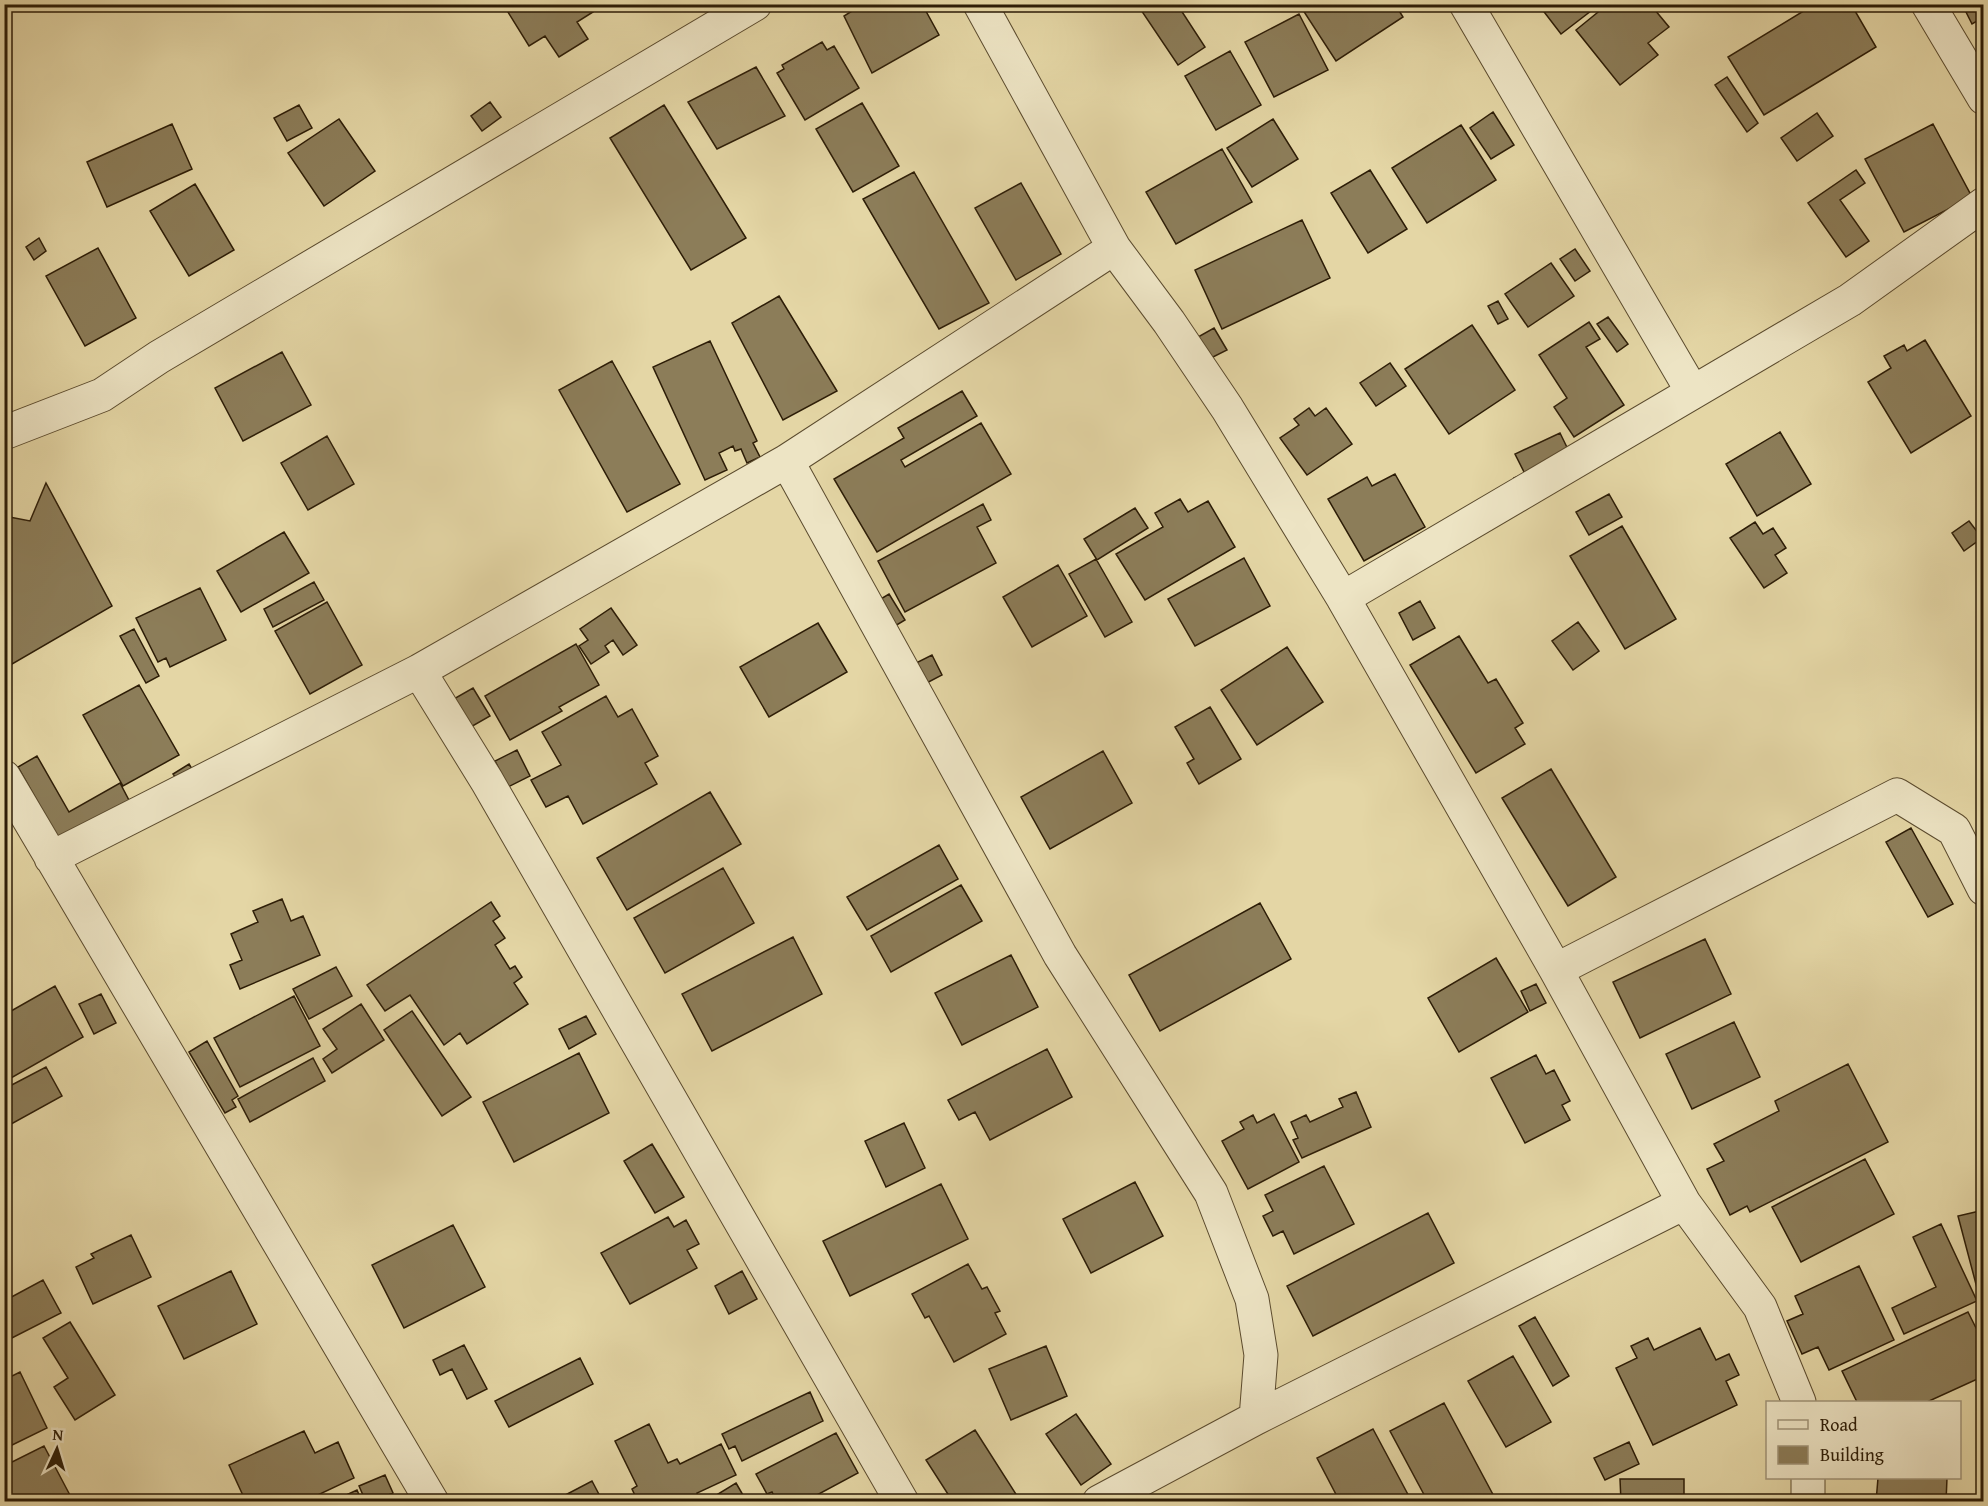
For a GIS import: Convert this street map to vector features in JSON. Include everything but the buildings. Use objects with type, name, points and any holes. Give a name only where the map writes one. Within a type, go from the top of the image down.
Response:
[{"type":"street","points":[[4,433],[102,395],[169,351],[755,4]]},
{"type":"street","points":[[980,4],[1114,248],[1169,322],[1227,408],[1343,598],[1556,970],[1684,1203],[1760,1307],[1799,1401]]},
{"type":"street","points":[[1466,4],[1692,392]]},
{"type":"street","points":[[1928,4],[1983,98]]},
{"type":"street","points":[[1343,598],[1850,300],[1983,204]]},
{"type":"street","points":[[51,858],[419,670],[787,461],[1114,248]]},
{"type":"street","points":[[787,461],[1060,955],[1211,1193],[1251,1299],[1261,1355],[1256,1418]]},
{"type":"street","points":[[419,670],[487,781],[902,1502]]},
{"type":"street","points":[[4,777],[432,1502]]},
{"type":"street","points":[[1556,970],[1897,795],[1954,830],[1983,888]]},
{"type":"street","points":[[1099,1502],[1256,1418],[1684,1203]]},
{"type":"street","points":[[1808,1479],[1808,1502]]}]
